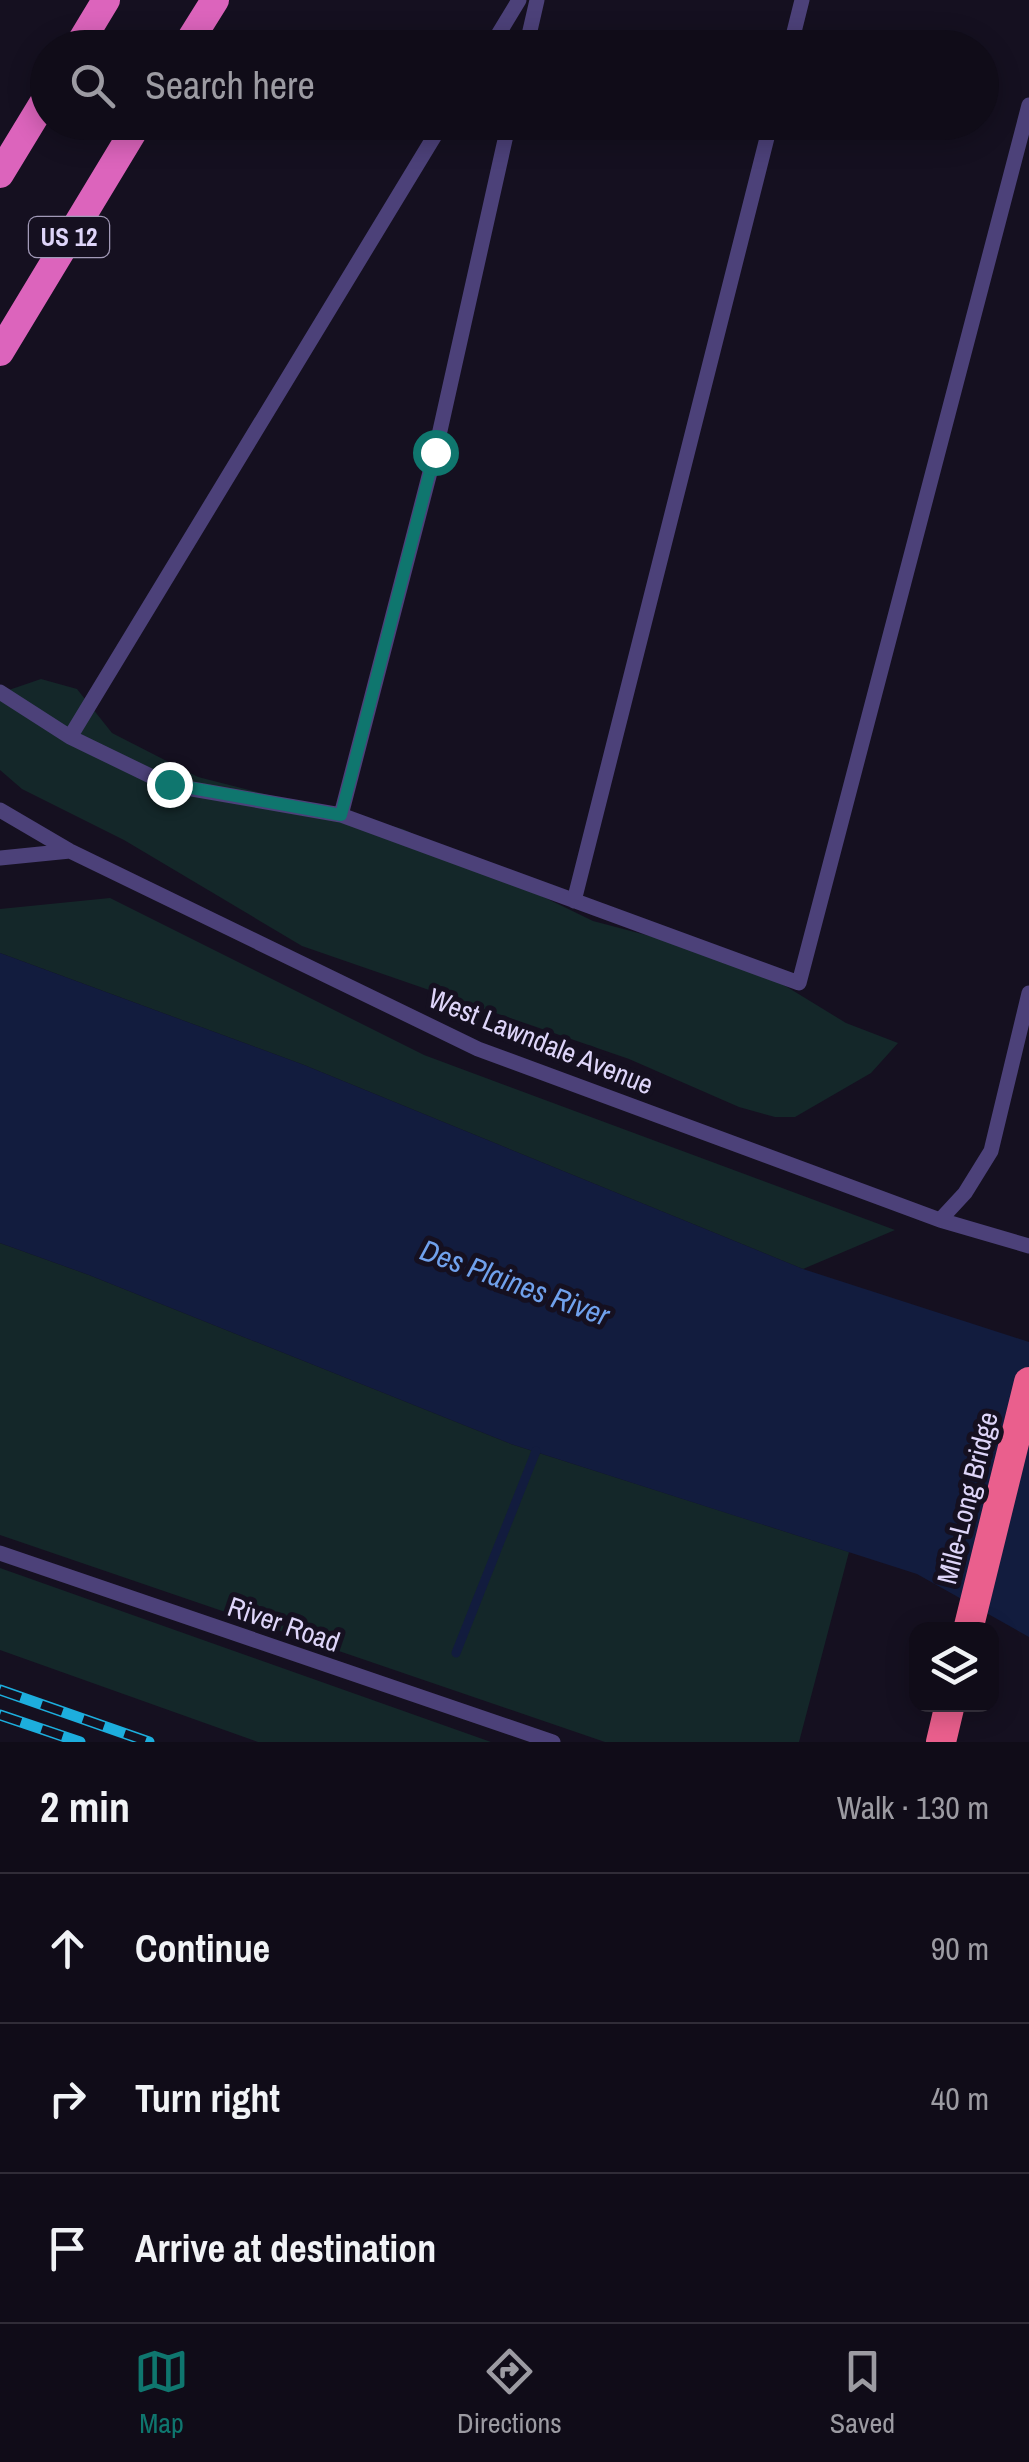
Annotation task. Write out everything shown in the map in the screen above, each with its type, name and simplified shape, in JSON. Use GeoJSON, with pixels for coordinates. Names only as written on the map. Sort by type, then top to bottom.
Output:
{"type":"FeatureCollection","features":[{"type":"Feature","properties":{"kind":"highway"},"geometry":{"type":"LineString","coordinates":[[87,30],[106,0]]}},
{"type":"Feature","properties":{"kind":"highway"},"geometry":{"type":"LineString","coordinates":[[196,30],[215,0]]}},
{"type":"Feature","properties":{"kind":"highway"},"geometry":{"type":"LineString","coordinates":[[0,174],[30,125]]}},
{"type":"Feature","properties":{"kind":"highway","name":"US 12"},"geometry":{"type":"LineString","coordinates":[[0,352],[128,140]]}},
{"type":"Feature","properties":{"kind":"highway","name":"Mile-Long Bridge"},"geometry":{"type":"LineString","coordinates":[[970,1622],[1029,1382]]}},
{"type":"Feature","properties":{"kind":"highway"},"geometry":{"type":"LineString","coordinates":[[941,1742],[948,1712]]}},
{"type":"Feature","properties":{"kind":"lane"},"geometry":{"type":"LineString","coordinates":[[501,30],[519,0]]}},
{"type":"Feature","properties":{"kind":"lane"},"geometry":{"type":"LineString","coordinates":[[530,30],[537,0]]}},
{"type":"Feature","properties":{"kind":"lane"},"geometry":{"type":"LineString","coordinates":[[794,30],[802,0]]}},
{"type":"Feature","properties":{"kind":"lane"},"geometry":{"type":"LineString","coordinates":[[0,692],[70,736],[169,784],[341,815],[799,983],[1029,105]]}},
{"type":"Feature","properties":{"kind":"lane"},"geometry":{"type":"LineString","coordinates":[[70,736],[432,140]]}},
{"type":"Feature","properties":{"kind":"lane"},"geometry":{"type":"LineString","coordinates":[[341,815],[435,452],[506,140]]}},
{"type":"Feature","properties":{"kind":"lane"},"geometry":{"type":"LineString","coordinates":[[574,900],[766,140]]}},
{"type":"Feature","properties":{"kind":"lane","name":"West Lawndale Avenue"},"geometry":{"type":"LineString","coordinates":[[0,810],[70,851],[478,1049],[940,1220],[1029,1246]]}},
{"type":"Feature","properties":{"kind":"lane"},"geometry":{"type":"LineString","coordinates":[[0,858],[70,851]]}},
{"type":"Feature","properties":{"kind":"lane"},"geometry":{"type":"LineString","coordinates":[[940,1220],[965,1194],[991,1151],[1029,993]]}},
{"type":"Feature","properties":{"kind":"lane","name":"River Road"},"geometry":{"type":"LineString","coordinates":[[0,1553],[553,1742]]}},
{"type":"Feature","properties":{"kind":"green space"},"geometry":{"type":"Polygon","coordinates":[[[41,679],[77,689],[112,733],[198,777],[403,829],[593,921],[684,945],[774,979],[846,1023],[898,1043],[871,1073],[795,1117],[775,1117],[739,1107],[629,1059],[302,946],[124,840],[22,789],[0,770],[0,693],[41,679]]]}},
{"type":"Feature","properties":{"kind":"green space"},"geometry":{"type":"Polygon","coordinates":[[[110,898],[424,1055],[895,1230],[803,1269],[304,1065],[0,953],[0,909],[110,898]]]}},
{"type":"Feature","properties":{"kind":"green space"},"geometry":{"type":"Polygon","coordinates":[[[0,1243],[511,1444],[849,1552],[799,1742],[605,1742],[0,1535],[0,1243]]]}},
{"type":"Feature","properties":{"kind":"green space"},"geometry":{"type":"Polygon","coordinates":[[[0,1568],[491,1742],[258,1742],[0,1650],[0,1568]]]}},
{"type":"Feature","properties":{"kind":"water","name":"Des Plaines River"},"geometry":{"type":"Polygon","coordinates":[[[0,953],[304,1065],[803,1269],[1029,1342],[1029,1637],[917,1574],[511,1444],[0,1243],[0,953]]]}},
{"type":"Feature","properties":{"kind":"waterway"},"geometry":{"type":"LineString","coordinates":[[456,1653],[536,1451]]}},
{"type":"Feature","properties":{"kind":"railway"},"geometry":{"type":"LineString","coordinates":[[0,1690],[149,1742]]}},
{"type":"Feature","properties":{"kind":"railway"},"geometry":{"type":"LineString","coordinates":[[0,1715],[80,1742]]}},
{"type":"Feature","properties":{"kind":"route"},"geometry":{"type":"LineString","coordinates":[[169,784],[341,815],[435,452]]}}]}
